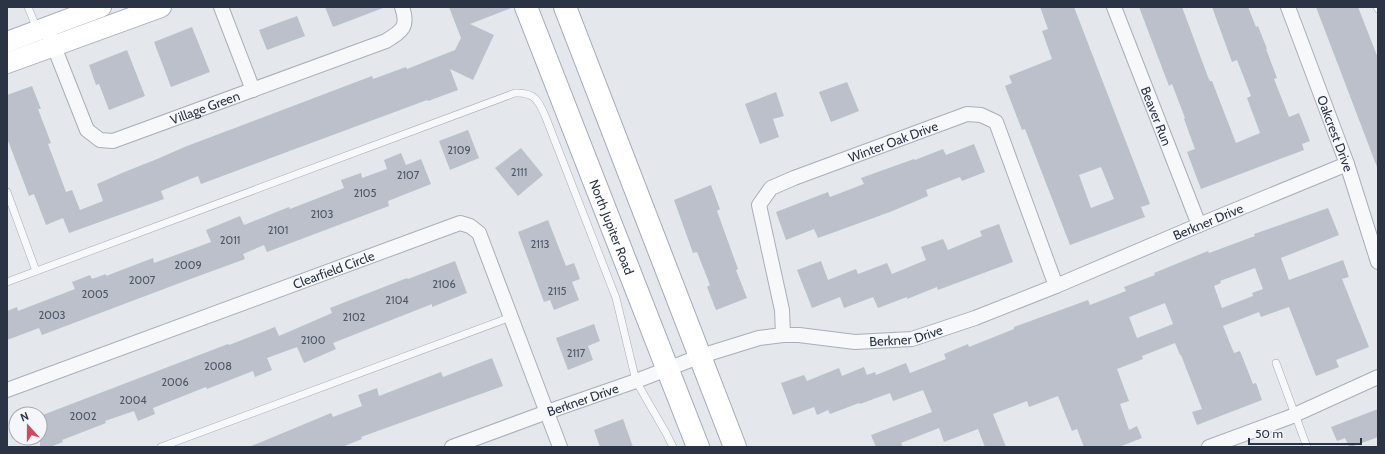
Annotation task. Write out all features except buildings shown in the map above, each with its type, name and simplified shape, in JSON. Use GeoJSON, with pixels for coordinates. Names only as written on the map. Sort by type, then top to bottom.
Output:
{"type":"FeatureCollection","features":[{"type":"Feature","properties":{"kind":"main road","name":"North Jupiter Road"},"geometry":{"type":"LineString","coordinates":[[526,7],[698,447]]}},
{"type":"Feature","properties":{"kind":"main road"},"geometry":{"type":"LineString","coordinates":[[565,7],[735,447]]}},
{"type":"Feature","properties":{"kind":"street"},"geometry":{"type":"LineString","coordinates":[[7,62],[101,7]]}},
{"type":"Feature","properties":{"kind":"street"},"geometry":{"type":"LineString","coordinates":[[7,42],[44,39],[161,7]]}},
{"type":"Feature","properties":{"kind":"street"},"geometry":{"type":"LineString","coordinates":[[220,7],[253,90]]}},
{"type":"Feature","properties":{"kind":"street","name":"Village Green"},"geometry":{"type":"LineString","coordinates":[[44,39],[87,130],[100,140],[113,141],[386,41],[399,33],[405,25],[405,16],[402,7]]}},
{"type":"Feature","properties":{"kind":"street","name":"Beaver Run"},"geometry":{"type":"LineString","coordinates":[[1114,7],[1199,225]]}},
{"type":"Feature","properties":{"kind":"street","name":"Oakcrest Drive"},"geometry":{"type":"LineString","coordinates":[[1288,7],[1347,164],[1378,262]]}},
{"type":"Feature","properties":{"kind":"street","name":"Winter Oak Drive"},"geometry":{"type":"LineString","coordinates":[[783,335],[782,310],[759,205],[771,188],[794,178],[967,114],[981,115],[996,122],[1056,286]]}},
{"type":"Feature","properties":{"kind":"street","name":"Berkner Drive"},"geometry":{"type":"LineString","coordinates":[[452,447],[636,381],[700,356],[759,338],[799,335],[855,342],[912,340],[975,318],[1056,286],[1347,164]]}},
{"type":"Feature","properties":{"kind":"street","name":"Clearfield Circle"},"geometry":{"type":"LineString","coordinates":[[7,390],[460,223],[470,226],[479,233],[560,447]]}},
{"type":"Feature","properties":{"kind":"street"},"geometry":{"type":"LineString","coordinates":[[1209,447],[1296,414],[1378,376]]}},
{"type":"Feature","properties":{"kind":"lane"},"geometry":{"type":"LineString","coordinates":[[28,7],[44,39]]}},
{"type":"Feature","properties":{"kind":"lane"},"geometry":{"type":"LineString","coordinates":[[7,282],[515,93],[528,94],[537,100],[546,118],[616,298],[636,381],[673,447]]}},
{"type":"Feature","properties":{"kind":"lane"},"geometry":{"type":"LineString","coordinates":[[7,192],[36,271]]}},
{"type":"Feature","properties":{"kind":"lane"},"geometry":{"type":"LineString","coordinates":[[161,447],[511,316]]}},
{"type":"Feature","properties":{"kind":"lane"},"geometry":{"type":"LineString","coordinates":[[1276,363],[1307,447]]}}]}
